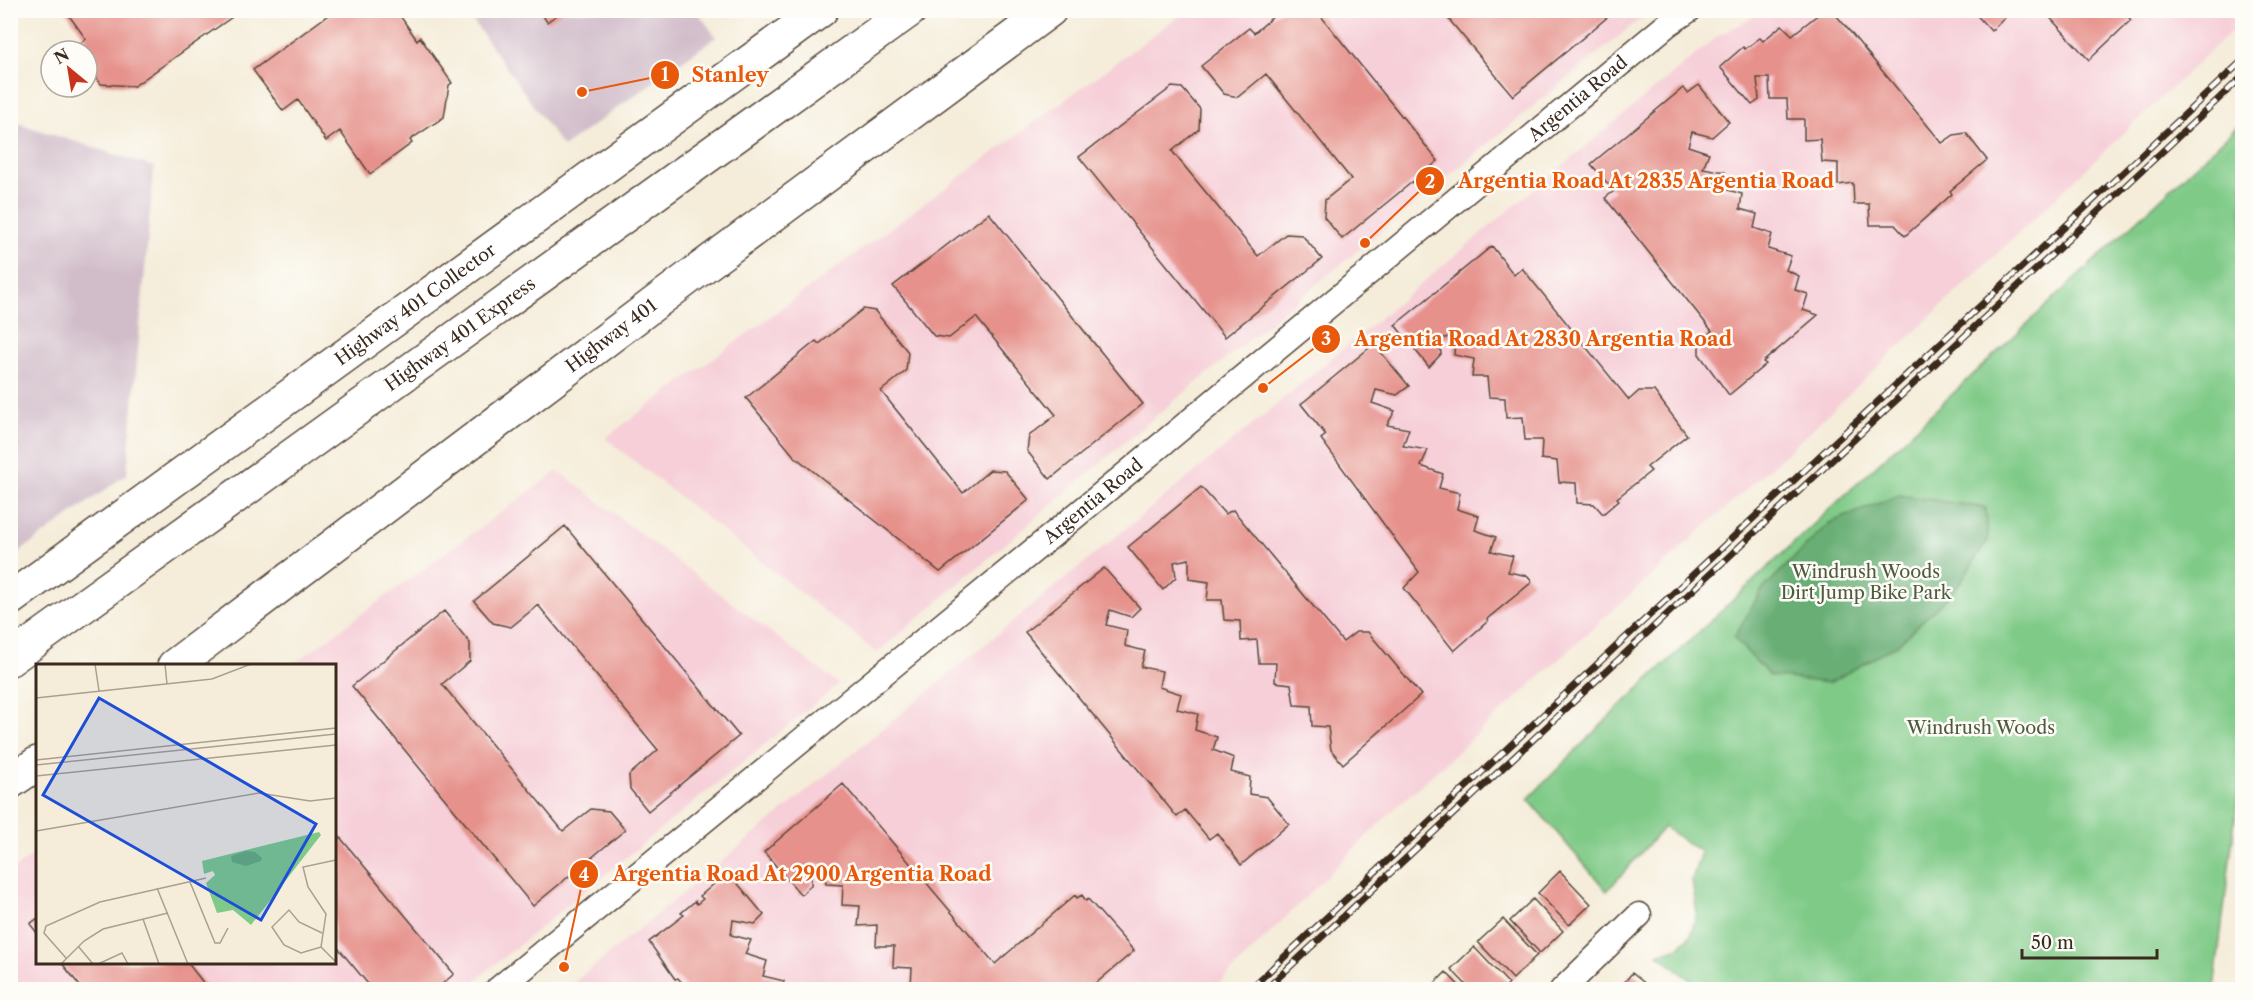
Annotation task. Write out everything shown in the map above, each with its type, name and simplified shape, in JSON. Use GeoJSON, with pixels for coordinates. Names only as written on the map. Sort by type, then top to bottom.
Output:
{"type":"FeatureCollection","features":[{"type":"Feature","properties":{"kind":"highway","name":"Highway 401 Collector"},"geometry":{"type":"LineString","coordinates":[[10,599],[821,10]]}},
{"type":"Feature","properties":{"kind":"highway","name":"Highway 401 Express"},"geometry":{"type":"LineString","coordinates":[[10,659],[910,10]]}},
{"type":"Feature","properties":{"kind":"highway","name":"Highway 401"},"geometry":{"type":"LineString","coordinates":[[177,664],[688,278],[1050,10]]}},
{"type":"Feature","properties":{"kind":"highway"},"geometry":{"type":"LineString","coordinates":[[10,782],[36,764]]}},
{"type":"Feature","properties":{"kind":"street","name":"Argentia Road"},"geometry":{"type":"LineString","coordinates":[[497,990],[1076,516],[1668,24],[1689,10]]}},
{"type":"Feature","properties":{"kind":"street"},"geometry":{"type":"LineString","coordinates":[[1562,990],[1639,915]]}},
{"type":"Feature","properties":{"kind":"shaded area"},"geometry":{"type":"Polygon","coordinates":[[[1766,10],[2242,11],[2242,21],[1806,435],[1391,812],[1214,989],[565,990],[1241,434],[1718,36],[1766,10]]]}},
{"type":"Feature","properties":{"kind":"shaded area"},"geometry":{"type":"Polygon","coordinates":[[[466,11],[697,11],[716,37],[563,147],[466,11]]]}},
{"type":"Feature","properties":{"kind":"shaded area"},"geometry":{"type":"Polygon","coordinates":[[[1186,11],[1654,11],[1635,23],[1150,421],[877,653],[605,438],[1186,11]]]}},
{"type":"Feature","properties":{"kind":"shaded area"},"geometry":{"type":"Polygon","coordinates":[[[11,121],[154,167],[127,474],[11,558],[11,121]]]}},
{"type":"Feature","properties":{"kind":"shaded area"},"geometry":{"type":"Polygon","coordinates":[[[558,471],[839,684],[465,989],[11,989],[10,872],[36,853],[36,964],[336,964],[336,664],[293,664],[558,471]]]}},
{"type":"Feature","properties":{"kind":"green space","name":"Windrush Woods"},"geometry":{"type":"Polygon","coordinates":[[[2242,122],[2242,763],[2214,989],[1701,989],[1658,954],[1679,947],[1691,935],[1697,913],[1692,880],[1701,852],[1664,827],[1607,891],[1528,799],[1616,710],[2242,122]]]}},
{"type":"Feature","properties":{"kind":"green space","name":"Windrush Woods Dirt Jump Bike Park"},"geometry":{"type":"Polygon","coordinates":[[[1900,495],[1986,508],[1988,540],[1955,590],[1897,645],[1829,683],[1770,676],[1734,638],[1761,591],[1829,523],[1900,495]]]}},
{"type":"Feature","properties":{"kind":"building"},"geometry":{"type":"Polygon","coordinates":[[[65,10],[242,10],[134,86],[101,84],[99,81],[99,39],[86,39],[65,10]]]}},
{"type":"Feature","properties":{"kind":"building"},"geometry":{"type":"Polygon","coordinates":[[[335,10],[396,10],[417,40],[420,37],[452,83],[449,85],[444,117],[410,140],[412,143],[370,174],[340,131],[326,141],[298,100],[283,111],[253,70],[335,10]]]}},
{"type":"Feature","properties":{"kind":"building"},"geometry":{"type":"Polygon","coordinates":[[[539,10],[564,10],[547,22],[539,10]]]}},
{"type":"Feature","properties":{"kind":"building"},"geometry":{"type":"Polygon","coordinates":[[[1281,10],[1316,10],[1438,161],[1342,239],[1324,217],[1325,200],[1351,179],[1266,74],[1238,97],[1224,94],[1201,66],[1249,28],[1254,33],[1281,10]]]}},
{"type":"Feature","properties":{"kind":"building"},"geometry":{"type":"Polygon","coordinates":[[[1441,10],[1616,10],[1513,96],[1441,10]]]}},
{"type":"Feature","properties":{"kind":"building"},"geometry":{"type":"Polygon","coordinates":[[[1824,10],[1832,10],[1942,143],[1954,135],[1966,133],[1987,160],[1950,191],[1952,194],[1905,236],[1895,225],[1870,225],[1869,204],[1854,204],[1853,183],[1838,185],[1838,163],[1822,162],[1820,139],[1804,140],[1804,119],[1788,119],[1787,99],[1770,99],[1769,78],[1757,78],[1759,100],[1752,105],[1720,67],[1743,47],[1745,49],[1760,38],[1763,41],[1782,25],[1792,35],[1824,10]]]}},
{"type":"Feature","properties":{"kind":"building"},"geometry":{"type":"Polygon","coordinates":[[[1972,10],[2013,10],[1991,31],[1972,10]]]}},
{"type":"Feature","properties":{"kind":"building"},"geometry":{"type":"Polygon","coordinates":[[[2043,10],[2122,10],[2131,20],[2089,60],[2043,10]]]}},
{"type":"Feature","properties":{"kind":"building"},"geometry":{"type":"Polygon","coordinates":[[[1699,85],[1729,122],[1712,137],[1692,132],[1688,146],[1709,153],[1703,168],[1725,172],[1721,188],[1742,194],[1740,209],[1757,214],[1754,228],[1772,234],[1768,249],[1791,256],[1786,270],[1799,276],[1795,290],[1808,294],[1803,310],[1818,315],[1763,362],[1766,364],[1729,395],[1699,354],[1699,343],[1712,331],[1605,198],[1614,191],[1591,164],[1683,88],[1688,93],[1699,85]]]}},
{"type":"Feature","properties":{"kind":"building"},"geometry":{"type":"Polygon","coordinates":[[[1172,87],[1182,88],[1200,109],[1199,129],[1172,151],[1258,256],[1286,234],[1302,235],[1322,259],[1225,337],[1079,157],[1172,87]]]}},
{"type":"Feature","properties":{"kind":"building"},"geometry":{"type":"Polygon","coordinates":[[[989,213],[1143,404],[1050,479],[1027,451],[1029,436],[1056,415],[976,317],[949,338],[934,336],[893,286],[989,213]]]}},
{"type":"Feature","properties":{"kind":"building"},"geometry":{"type":"Polygon","coordinates":[[[1492,246],[1514,275],[1522,268],[1629,400],[1639,391],[1654,391],[1687,435],[1647,467],[1651,471],[1617,498],[1619,500],[1603,514],[1594,504],[1577,503],[1576,483],[1559,482],[1557,461],[1541,459],[1542,440],[1525,440],[1523,417],[1506,418],[1505,398],[1489,397],[1487,377],[1472,377],[1474,359],[1454,355],[1455,336],[1439,339],[1441,354],[1429,367],[1395,325],[1492,246]]]}},
{"type":"Feature","properties":{"kind":"building"},"geometry":{"type":"Polygon","coordinates":[[[863,309],[875,311],[908,352],[906,371],[881,391],[963,493],[990,470],[1005,471],[1029,500],[940,572],[794,456],[746,398],[816,341],[819,344],[863,309]]]}},
{"type":"Feature","properties":{"kind":"building"},"geometry":{"type":"Polygon","coordinates":[[[1374,344],[1409,386],[1397,395],[1376,390],[1372,403],[1395,411],[1387,425],[1409,429],[1403,446],[1428,450],[1421,466],[1443,474],[1439,488],[1460,493],[1457,509],[1479,516],[1475,530],[1496,537],[1491,551],[1513,556],[1508,572],[1528,576],[1532,582],[1487,619],[1488,621],[1454,651],[1404,588],[1419,572],[1321,439],[1326,435],[1301,404],[1374,344]]]}},
{"type":"Feature","properties":{"kind":"building"},"geometry":{"type":"Polygon","coordinates":[[[10,435],[17,444],[10,449],[10,435]]]}},
{"type":"Feature","properties":{"kind":"building"},"geometry":{"type":"Polygon","coordinates":[[[1201,487],[1225,514],[1233,510],[1343,642],[1356,632],[1368,632],[1421,695],[1343,764],[1331,750],[1328,727],[1312,726],[1311,706],[1294,705],[1291,684],[1275,682],[1276,663],[1259,663],[1257,640],[1241,641],[1240,621],[1224,620],[1222,600],[1207,600],[1209,582],[1189,579],[1189,559],[1174,562],[1176,577],[1163,590],[1128,547],[1201,487]]]}},
{"type":"Feature","properties":{"kind":"building"},"geometry":{"type":"Polygon","coordinates":[[[565,526],[739,736],[648,811],[630,789],[629,775],[658,750],[538,605],[511,627],[493,623],[474,601],[565,526]]]}},
{"type":"Feature","properties":{"kind":"building"},"geometry":{"type":"Polygon","coordinates":[[[1104,568],[1140,608],[1131,617],[1110,610],[1106,625],[1127,630],[1125,646],[1145,651],[1141,667],[1162,671],[1159,687],[1181,694],[1177,709],[1198,714],[1195,730],[1217,737],[1213,750],[1234,758],[1231,772],[1250,777],[1249,794],[1267,797],[1289,824],[1241,865],[1217,833],[1209,839],[1185,810],[1177,817],[1025,632],[1104,568]]]}},
{"type":"Feature","properties":{"kind":"building"},"geometry":{"type":"Polygon","coordinates":[[[444,611],[470,643],[470,661],[442,684],[563,831],[591,809],[609,811],[625,830],[533,906],[352,686],[444,611]]]}},
{"type":"Feature","properties":{"kind":"building"},"geometry":{"type":"Polygon","coordinates":[[[843,784],[995,964],[1075,895],[1077,898],[1082,895],[1086,901],[1088,899],[1134,951],[1088,990],[928,990],[928,987],[911,986],[912,968],[893,967],[894,946],[876,946],[877,925],[858,926],[860,906],[842,905],[843,885],[826,884],[823,864],[811,864],[811,885],[801,895],[764,852],[843,784]]]}},
{"type":"Feature","properties":{"kind":"building"},"geometry":{"type":"Polygon","coordinates":[[[336,832],[454,974],[435,990],[373,990],[336,945],[336,832]]]}},
{"type":"Feature","properties":{"kind":"building"},"geometry":{"type":"Polygon","coordinates":[[[1560,871],[1591,904],[1569,925],[1538,893],[1560,871]]]}},
{"type":"Feature","properties":{"kind":"building"},"geometry":{"type":"Polygon","coordinates":[[[728,872],[764,915],[755,924],[733,920],[731,935],[751,940],[745,954],[767,961],[763,976],[784,981],[782,990],[688,990],[678,978],[675,979],[649,942],[684,915],[681,913],[695,901],[697,904],[703,899],[700,896],[728,872]]]}},
{"type":"Feature","properties":{"kind":"building"},"geometry":{"type":"Polygon","coordinates":[[[1533,899],[1563,931],[1540,953],[1510,921],[1533,899]]]}},
{"type":"Feature","properties":{"kind":"building"},"geometry":{"type":"Polygon","coordinates":[[[1503,919],[1537,955],[1513,979],[1478,942],[1503,919]]]}},
{"type":"Feature","properties":{"kind":"building"},"geometry":{"type":"Polygon","coordinates":[[[36,920],[36,932],[30,924],[36,920]]]}},
{"type":"Feature","properties":{"kind":"building"},"geometry":{"type":"Polygon","coordinates":[[[1474,947],[1509,984],[1504,990],[1471,990],[1451,969],[1474,947]]]}},
{"type":"Feature","properties":{"kind":"building"},"geometry":{"type":"Polygon","coordinates":[[[63,964],[189,964],[209,990],[83,990],[63,964]]]}},
{"type":"Feature","properties":{"kind":"building"},"geometry":{"type":"Polygon","coordinates":[[[1446,972],[1463,990],[1428,990],[1446,972]]]}},
{"type":"Feature","properties":{"kind":"building"},"geometry":{"type":"Polygon","coordinates":[[[1632,973],[1653,990],[1618,990],[1632,973]]]}},
{"type":"Feature","properties":{"kind":"railway"},"geometry":{"type":"LineString","coordinates":[[1249,990],[2242,61]]}},
{"type":"Feature","properties":{"kind":"railway"},"geometry":{"type":"LineString","coordinates":[[1265,990],[2242,77]]}},
{"type":"Feature","properties":{"kind":"place","name":"Stanley"},"geometry":{"type":"Point","coordinates":[582,92]}},
{"type":"Feature","properties":{"kind":"place","name":"Argentia Road At 2835 Argentia Road"},"geometry":{"type":"Point","coordinates":[1365,243]}},
{"type":"Feature","properties":{"kind":"place","name":"Argentia Road At 2830 Argentia Road"},"geometry":{"type":"Point","coordinates":[1263,388]}},
{"type":"Feature","properties":{"kind":"place","name":"Argentia Road At 2900 Argentia Road"},"geometry":{"type":"Point","coordinates":[564,967]}}]}
